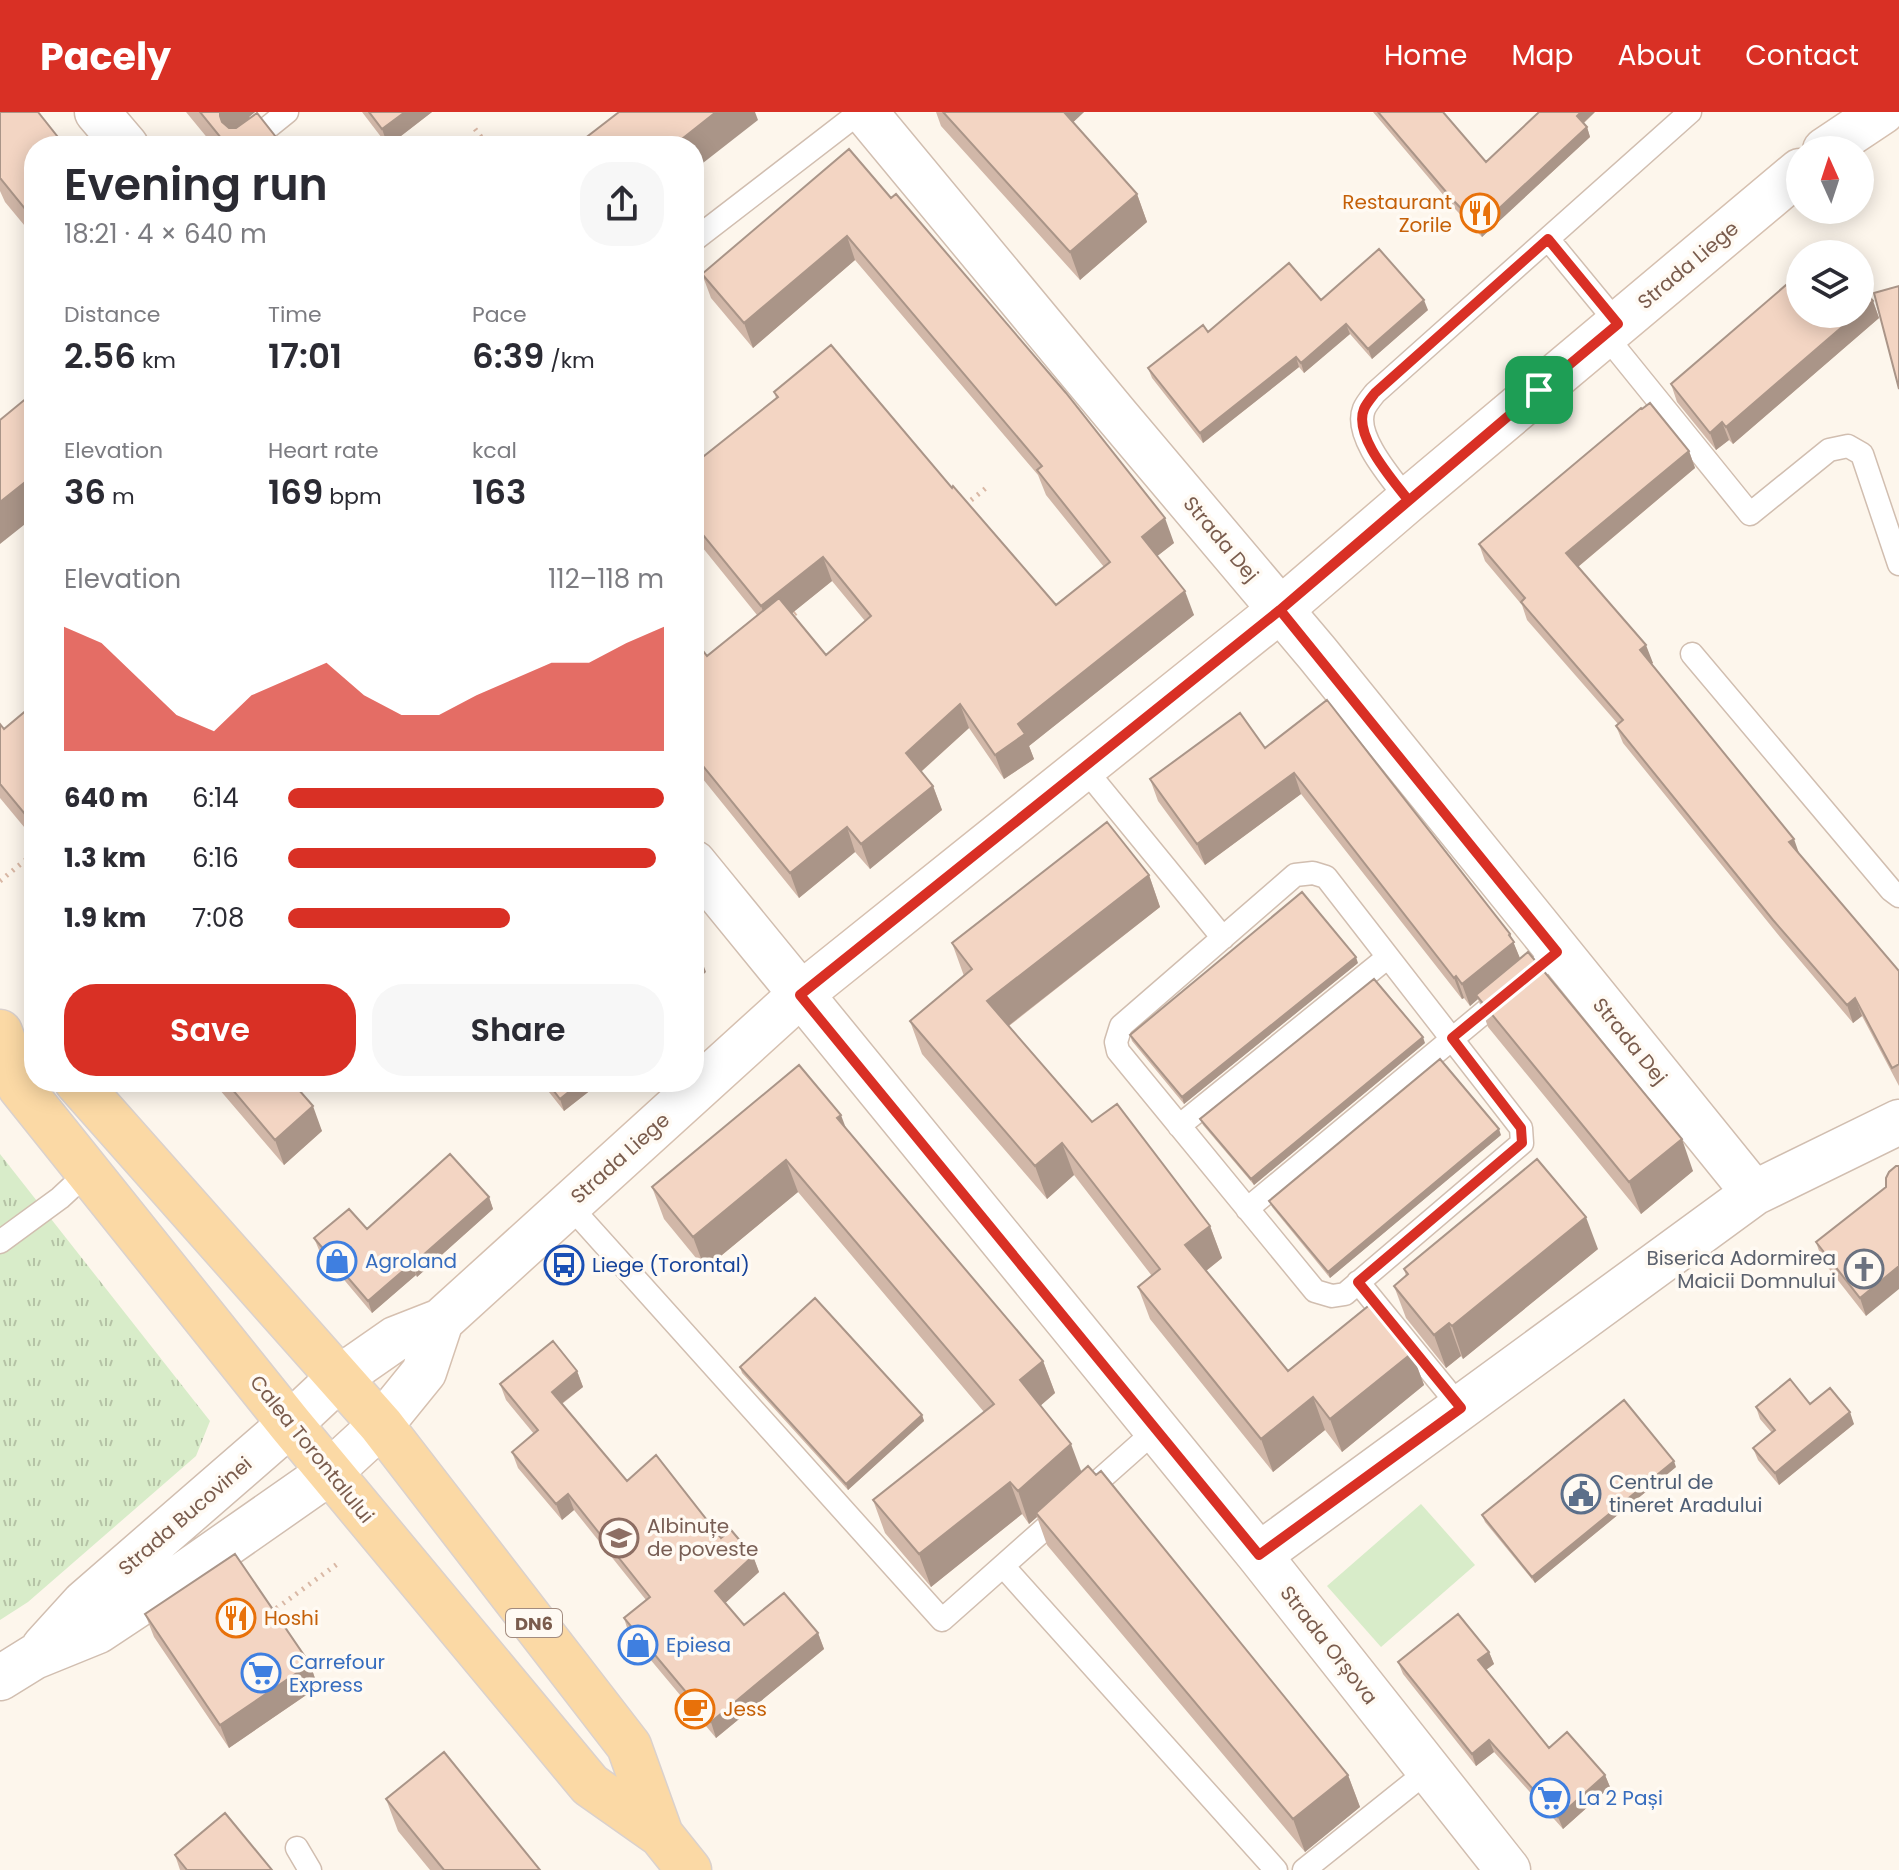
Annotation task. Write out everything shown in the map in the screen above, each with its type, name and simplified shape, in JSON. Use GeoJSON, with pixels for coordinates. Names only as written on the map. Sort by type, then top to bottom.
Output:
{"type":"FeatureCollection","features":[{"type":"Feature","properties":{"kind":"main road","name":"Calea Torontalului"},"geometry":{"type":"LineString","coordinates":[[0,1030],[24,1041]]}},
{"type":"Feature","properties":{"kind":"main road","name":"Calea Torontalului"},"geometry":{"type":"LineString","coordinates":[[0,1030],[20,1087],[290,1424],[590,1785],[661,1835],[689,1870]]}},
{"type":"Feature","properties":{"kind":"main road","name":"Calea Torontalului"},"geometry":{"type":"LineString","coordinates":[[86,1092],[381,1425],[629,1746],[661,1835]]}},
{"type":"Feature","properties":{"kind":"street"},"geometry":{"type":"LineString","coordinates":[[97,112],[117,136]]}},
{"type":"Feature","properties":{"kind":"street","name":"Strada Dej"},"geometry":{"type":"LineString","coordinates":[[862,112],[1280,610],[1754,1193]]}},
{"type":"Feature","properties":{"kind":"street"},"geometry":{"type":"LineString","coordinates":[[1846,136],[1882,112]]}},
{"type":"Feature","properties":{"kind":"street","name":"Strada Liege"},"geometry":{"type":"LineString","coordinates":[[704,1082],[800,995],[1280,610],[1786,183]]}},
{"type":"Feature","properties":{"kind":"street","name":"Strada Orșova"},"geometry":{"type":"LineString","coordinates":[[704,875],[1259,1555],[1508,1870]]}},
{"type":"Feature","properties":{"kind":"street","name":"Strada Liege"},"geometry":{"type":"LineString","coordinates":[[339,1378],[395,1339],[441,1321],[693,1092]]}},
{"type":"Feature","properties":{"kind":"street"},"geometry":{"type":"LineString","coordinates":[[1259,1555],[1754,1193],[1899,1122]]}},
{"type":"Feature","properties":{"kind":"street","name":"Strada Liege"},"geometry":{"type":"LineString","coordinates":[[330,1472],[381,1425],[424,1372],[441,1321]]}},
{"type":"Feature","properties":{"kind":"street","name":"Strada Bucovinei"},"geometry":{"type":"LineString","coordinates":[[17,1668],[84,1603],[339,1378]]}},
{"type":"Feature","properties":{"kind":"street","name":"Strada Bucovinei"},"geometry":{"type":"LineString","coordinates":[[17,1668],[98,1631],[330,1472]]}},
{"type":"Feature","properties":{"kind":"lane"},"geometry":{"type":"LineString","coordinates":[[257,136],[287,112]]}},
{"type":"Feature","properties":{"kind":"lane"},"geometry":{"type":"LineString","coordinates":[[704,232],[862,112]]}},
{"type":"Feature","properties":{"kind":"lane"},"geometry":{"type":"LineString","coordinates":[[1408,500],[1373,452],[1363,427],[1362,411],[1375,393],[1690,112]]}},
{"type":"Feature","properties":{"kind":"lane"},"geometry":{"type":"LineString","coordinates":[[1548,239],[1611,329],[1750,514],[1829,450],[1848,446],[1862,454],[1898,554]]}},
{"type":"Feature","properties":{"kind":"lane"},"geometry":{"type":"LineString","coordinates":[[1692,654],[1899,896]]}},
{"type":"Feature","properties":{"kind":"lane"},"geometry":{"type":"LineString","coordinates":[[1084,768],[1223,938]]}},
{"type":"Feature","properties":{"kind":"lane"},"geometry":{"type":"LineString","coordinates":[[1313,873],[1326,877],[1521,1128],[1522,1143],[1345,1294],[1332,1296],[1315,1291],[1118,1051],[1116,1042],[1121,1026],[1223,938],[1295,875],[1313,873]]}},
{"type":"Feature","properties":{"kind":"lane"},"geometry":{"type":"LineString","coordinates":[[1247,1209],[1557,952]]}},
{"type":"Feature","properties":{"kind":"lane"},"geometry":{"type":"LineString","coordinates":[[1179,1126],[1388,957]]}},
{"type":"Feature","properties":{"kind":"lane"},"geometry":{"type":"LineString","coordinates":[[0,1242],[60,1198],[88,1172]]}},
{"type":"Feature","properties":{"kind":"lane"},"geometry":{"type":"LineString","coordinates":[[569,1205],[942,1620],[1156,1430]]}},
{"type":"Feature","properties":{"kind":"lane"},"geometry":{"type":"LineString","coordinates":[[1358,1282],[1461,1408]]}},
{"type":"Feature","properties":{"kind":"lane"},"geometry":{"type":"LineString","coordinates":[[1003,1566],[1276,1870]]}},
{"type":"Feature","properties":{"kind":"lane"},"geometry":{"type":"LineString","coordinates":[[1304,1870],[1429,1770]]}},
{"type":"Feature","properties":{"kind":"lane"},"geometry":{"type":"LineString","coordinates":[[297,1848],[310,1870]]}},
{"type":"Feature","properties":{"kind":"path"},"geometry":{"type":"LineString","coordinates":[[475,129],[480,136]]}},
{"type":"Feature","properties":{"kind":"path"},"geometry":{"type":"LineString","coordinates":[[963,507],[986,488]]}},
{"type":"Feature","properties":{"kind":"path"},"geometry":{"type":"LineString","coordinates":[[777,628],[798,611]]}},
{"type":"Feature","properties":{"kind":"path"},"geometry":{"type":"LineString","coordinates":[[0,881],[24,861]]}},
{"type":"Feature","properties":{"kind":"path"},"geometry":{"type":"LineString","coordinates":[[269,1614],[340,1562]]}},
{"type":"Feature","properties":{"kind":"green space"},"geometry":{"type":"Polygon","coordinates":[[[0,1154],[210,1421],[196,1456],[28,1602],[0,1620],[0,1154]]]}},
{"type":"Feature","properties":{"kind":"green space"},"geometry":{"type":"Polygon","coordinates":[[[1421,1504],[1475,1565],[1381,1647],[1327,1586],[1421,1504]]]}},
{"type":"Feature","properties":{"kind":"building"},"geometry":{"type":"Polygon","coordinates":[[[0,112],[38,112],[57,136],[24,136],[24,208],[0,178],[0,112]]]}},
{"type":"Feature","properties":{"kind":"building"},"geometry":{"type":"Polygon","coordinates":[[[200,112],[220,112],[222,122],[229,128],[236,128],[257,113],[275,136],[220,136],[200,112]]]}},
{"type":"Feature","properties":{"kind":"building"},"geometry":{"type":"Polygon","coordinates":[[[369,112],[405,112],[382,129],[369,112]]]}},
{"type":"Feature","properties":{"kind":"building"},"geometry":{"type":"Polygon","coordinates":[[[619,112],[716,112],[686,136],[588,136],[619,112]]]}},
{"type":"Feature","properties":{"kind":"building"},"geometry":{"type":"Polygon","coordinates":[[[943,112],[1064,112],[1137,194],[1070,252],[943,112]]]}},
{"type":"Feature","properties":{"kind":"building"},"geometry":{"type":"Polygon","coordinates":[[[1378,112],[1443,112],[1486,162],[1539,112],[1581,112],[1577,116],[1587,127],[1479,227],[1378,112]]]}},
{"type":"Feature","properties":{"kind":"building"},"geometry":{"type":"Polygon","coordinates":[[[849,149],[891,198],[896,194],[1066,393],[1165,518],[1142,537],[1185,591],[1018,724],[1025,734],[995,755],[960,704],[906,753],[933,786],[861,844],[847,827],[790,873],[704,767],[704,652],[707,656],[779,598],[826,655],[871,616],[823,557],[761,606],[704,536],[704,456],[778,397],[774,392],[831,345],[1056,605],[1110,562],[1037,470],[1042,466],[847,236],[744,323],[704,276],[704,272],[849,149]]]}},
{"type":"Feature","properties":{"kind":"building"},"geometry":{"type":"Polygon","coordinates":[[[1379,249],[1424,300],[1368,349],[1346,324],[1301,363],[1296,357],[1200,433],[1148,368],[1203,325],[1208,332],[1289,263],[1321,300],[1379,249]]]}},
{"type":"Feature","properties":{"kind":"building"},"geometry":{"type":"Polygon","coordinates":[[[1786,285],[1786,328],[1841,328],[1726,427],[1722,422],[1710,433],[1671,384],[1786,285]]]}},
{"type":"Feature","properties":{"kind":"building"},"geometry":{"type":"Polygon","coordinates":[[[1899,286],[1899,389],[1874,293],[1899,286]]]}},
{"type":"Feature","properties":{"kind":"building"},"geometry":{"type":"Polygon","coordinates":[[[24,400],[24,483],[0,502],[0,420],[24,400]]]}},
{"type":"Feature","properties":{"kind":"building"},"geometry":{"type":"Polygon","coordinates":[[[1650,403],[1689,451],[1566,553],[1646,645],[1640,650],[1794,839],[1789,842],[1899,971],[1899,1064],[1892,1068],[1855,998],[1847,1005],[1773,920],[1616,726],[1623,720],[1521,602],[1525,598],[1479,544],[1650,403]]]}},
{"type":"Feature","properties":{"kind":"building"},"geometry":{"type":"Polygon","coordinates":[[[1327,700],[1514,942],[1462,984],[1456,976],[1454,978],[1294,773],[1197,844],[1150,779],[1240,713],[1265,748],[1327,700]]]}},
{"type":"Feature","properties":{"kind":"building"},"geometry":{"type":"Polygon","coordinates":[[[24,712],[24,813],[0,784],[0,724],[4,729],[24,712]]]}},
{"type":"Feature","properties":{"kind":"building"},"geometry":{"type":"Polygon","coordinates":[[[1107,822],[1149,875],[987,1001],[1092,1122],[1117,1104],[1210,1226],[1185,1245],[1288,1371],[1372,1303],[1412,1353],[1330,1419],[1313,1397],[1261,1439],[1138,1287],[1160,1269],[1062,1143],[1035,1166],[910,1021],[972,969],[952,943],[1107,822]]]}},
{"type":"Feature","properties":{"kind":"building"},"geometry":{"type":"Polygon","coordinates":[[[1302,892],[1356,957],[1182,1097],[1130,1035],[1302,892]]]}},
{"type":"Feature","properties":{"kind":"building"},"geometry":{"type":"Polygon","coordinates":[[[1528,952],[1682,1139],[1629,1182],[1476,995],[1528,952]]]}},
{"type":"Feature","properties":{"kind":"building"},"geometry":{"type":"Polygon","coordinates":[[[1374,979],[1423,1037],[1251,1179],[1200,1119],[1374,979]]]}},
{"type":"Feature","properties":{"kind":"building"},"geometry":{"type":"Polygon","coordinates":[[[1440,1059],[1499,1129],[1328,1272],[1269,1201],[1440,1059]]]}},
{"type":"Feature","properties":{"kind":"building"},"geometry":{"type":"Polygon","coordinates":[[[799,1065],[841,1115],[837,1118],[1043,1361],[1020,1380],[1071,1444],[1018,1491],[1010,1482],[919,1554],[873,1500],[994,1404],[786,1160],[693,1237],[652,1187],[799,1065]]]}},
{"type":"Feature","properties":{"kind":"building"},"geometry":{"type":"Polygon","coordinates":[[[234,1092],[301,1092],[313,1106],[275,1140],[234,1092]]]}},
{"type":"Feature","properties":{"kind":"building"},"geometry":{"type":"Polygon","coordinates":[[[555,1092],[569,1092],[560,1099],[555,1092]]]}},
{"type":"Feature","properties":{"kind":"building"},"geometry":{"type":"Polygon","coordinates":[[[450,1154],[489,1197],[368,1301],[314,1238],[349,1209],[367,1229],[450,1154]]]}},
{"type":"Feature","properties":{"kind":"building"},"geometry":{"type":"Polygon","coordinates":[[[1537,1159],[1586,1217],[1452,1326],[1449,1323],[1434,1335],[1394,1286],[1408,1274],[1404,1269],[1537,1159]]]}},
{"type":"Feature","properties":{"kind":"building","name":"Biserica Adormirea Maicii Domnului"},"geometry":{"type":"Polygon","coordinates":[[[1899,1166],[1899,1266],[1860,1298],[1816,1242],[1886,1187],[1886,1178],[1899,1166]]]}},
{"type":"Feature","properties":{"kind":"building"},"geometry":{"type":"Polygon","coordinates":[[[815,1298],[922,1415],[846,1484],[740,1367],[815,1298]]]}},
{"type":"Feature","properties":{"kind":"building"},"geometry":{"type":"Polygon","coordinates":[[[553,1341],[577,1371],[552,1392],[627,1481],[656,1455],[721,1538],[731,1530],[753,1556],[715,1591],[744,1625],[784,1593],[818,1633],[711,1722],[624,1618],[650,1597],[568,1494],[556,1504],[512,1452],[538,1430],[500,1384],[553,1341]]]}},
{"type":"Feature","properties":{"kind":"building"},"geometry":{"type":"Polygon","coordinates":[[[1790,1379],[1810,1404],[1830,1388],[1850,1412],[1775,1473],[1753,1448],[1775,1430],[1756,1407],[1790,1379]]]}},
{"type":"Feature","properties":{"kind":"building","name":"Centrul de tineret Aradului"},"geometry":{"type":"Polygon","coordinates":[[[1624,1400],[1674,1461],[1532,1577],[1482,1515],[1624,1400]]]}},
{"type":"Feature","properties":{"kind":"building"},"geometry":{"type":"Polygon","coordinates":[[[1088,1466],[1096,1475],[1101,1471],[1348,1775],[1293,1819],[1036,1513],[1088,1466]]]}},
{"type":"Feature","properties":{"kind":"building"},"geometry":{"type":"Polygon","coordinates":[[[235,1554],[310,1664],[220,1725],[145,1614],[235,1554]]]}},
{"type":"Feature","properties":{"kind":"building"},"geometry":{"type":"Polygon","coordinates":[[[1458,1614],[1489,1652],[1478,1660],[1549,1748],[1567,1732],[1605,1775],[1558,1817],[1489,1740],[1472,1754],[1398,1662],[1458,1614]]]}},
{"type":"Feature","properties":{"kind":"building"},"geometry":{"type":"Polygon","coordinates":[[[444,1752],[540,1870],[444,1870],[386,1799],[444,1752]]]}},
{"type":"Feature","properties":{"kind":"building"},"geometry":{"type":"Polygon","coordinates":[[[225,1813],[272,1870],[187,1870],[175,1855],[225,1813]]]}},
{"type":"Feature","properties":{"kind":"place","name":"Restaurant Zorile"},"geometry":{"type":"Point","coordinates":[1480,213]}},
{"type":"Feature","properties":{"kind":"place","name":"Agroland"},"geometry":{"type":"Point","coordinates":[337,1261]}},
{"type":"Feature","properties":{"kind":"place","name":"Liege (Torontal)"},"geometry":{"type":"Point","coordinates":[564,1265]}},
{"type":"Feature","properties":{"kind":"place","name":"Biserica Adormirea Maicii Domnului"},"geometry":{"type":"Point","coordinates":[1864,1269]}},
{"type":"Feature","properties":{"kind":"place","name":"Centrul de tineret Aradului"},"geometry":{"type":"Point","coordinates":[1581,1494]}},
{"type":"Feature","properties":{"kind":"place","name":"Albinuțe de poveste"},"geometry":{"type":"Point","coordinates":[619,1538]}},
{"type":"Feature","properties":{"kind":"place","name":"Hoshi"},"geometry":{"type":"Point","coordinates":[236,1618]}},
{"type":"Feature","properties":{"kind":"place","name":"Epiesa"},"geometry":{"type":"Point","coordinates":[638,1645]}},
{"type":"Feature","properties":{"kind":"place","name":"Carrefour Express"},"geometry":{"type":"Point","coordinates":[261,1673]}},
{"type":"Feature","properties":{"kind":"place","name":"Jess"},"geometry":{"type":"Point","coordinates":[695,1709]}},
{"type":"Feature","properties":{"kind":"place","name":"La 2 Pași"},"geometry":{"type":"Point","coordinates":[1550,1798]}},
{"type":"Feature","properties":{"kind":"route"},"geometry":{"type":"LineString","coordinates":[[1539,390],[1280,610],[800,995],[1259,1555],[1461,1408],[1358,1282],[1522,1143],[1521,1128],[1452,1038],[1557,952],[1280,610],[1408,500],[1373,452],[1363,427],[1362,411],[1375,393],[1548,239],[1618,324],[1539,390]]}}]}
